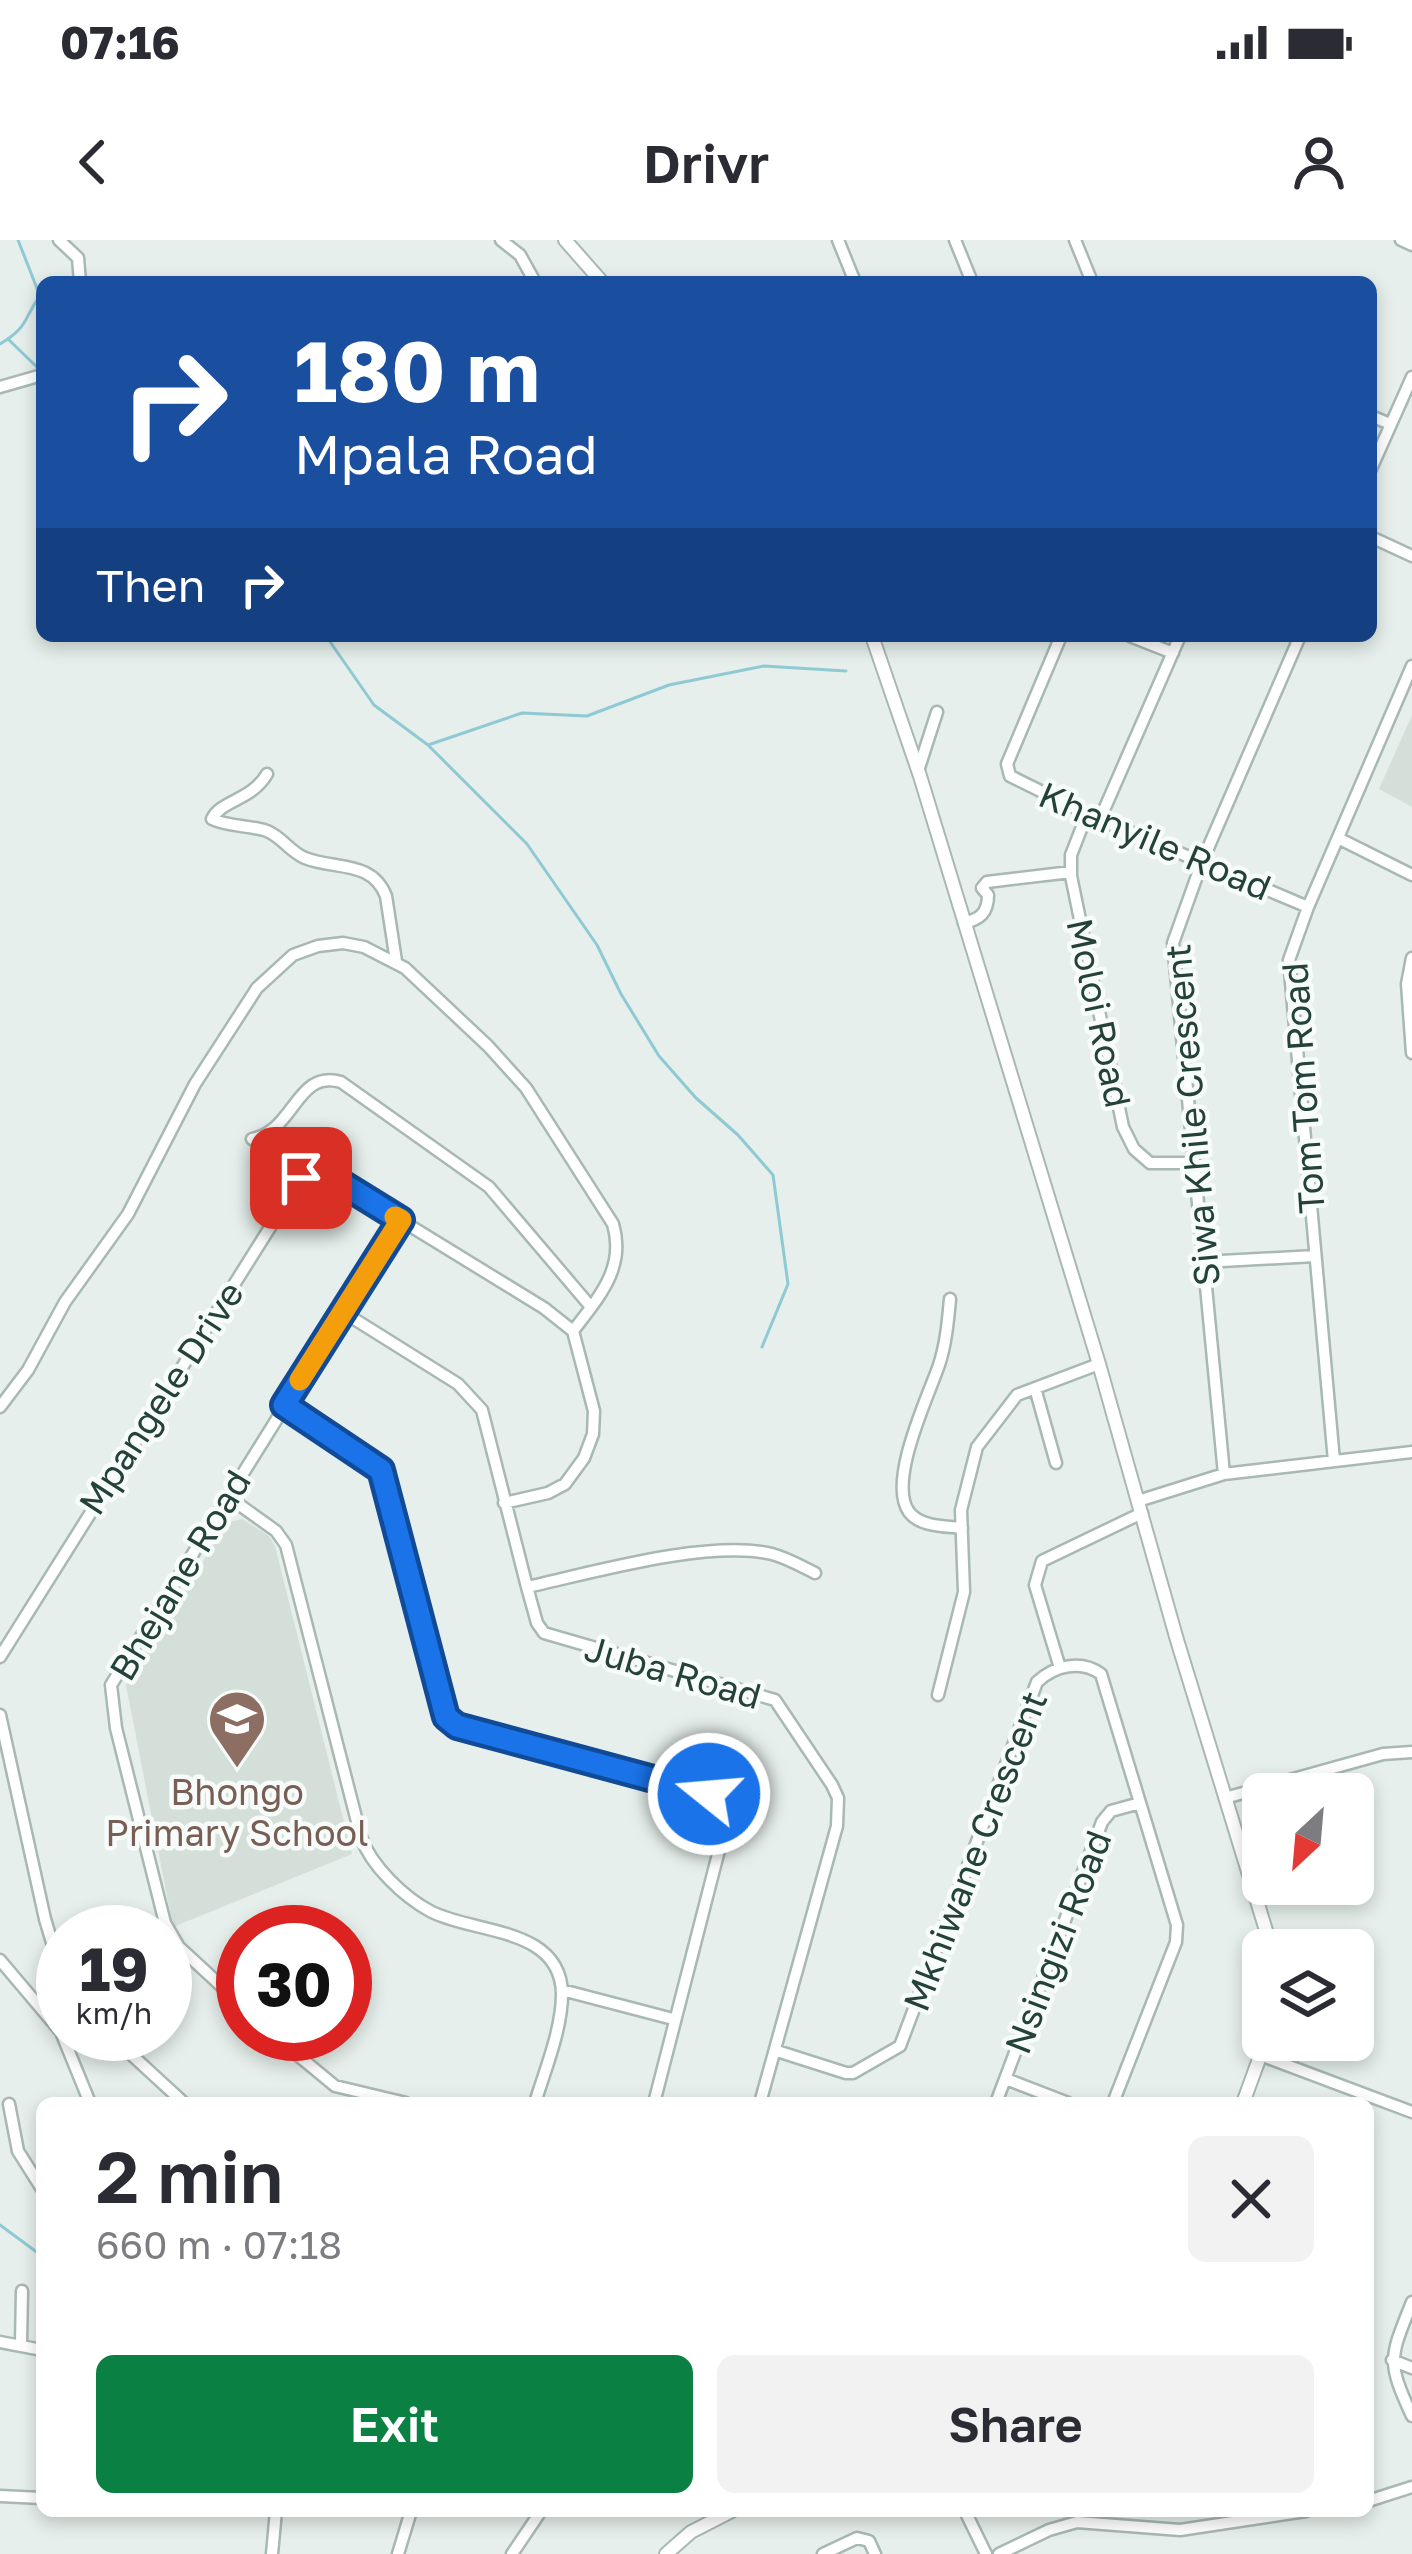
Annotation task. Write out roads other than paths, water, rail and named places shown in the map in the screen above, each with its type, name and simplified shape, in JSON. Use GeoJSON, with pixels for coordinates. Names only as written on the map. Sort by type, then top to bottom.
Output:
{"type":"FeatureCollection","features":[{"type":"Feature","properties":{"kind":"street"},"geometry":{"type":"LineString","coordinates":[[59,240],[78,258],[80,276]]}},
{"type":"Feature","properties":{"kind":"street"},"geometry":{"type":"LineString","coordinates":[[501,240],[520,255],[532,276]]}},
{"type":"Feature","properties":{"kind":"street"},"geometry":{"type":"LineString","coordinates":[[565,240],[597,276]]}},
{"type":"Feature","properties":{"kind":"street"},"geometry":{"type":"LineString","coordinates":[[838,240],[853,276]]}},
{"type":"Feature","properties":{"kind":"street"},"geometry":{"type":"LineString","coordinates":[[955,240],[970,276]]}},
{"type":"Feature","properties":{"kind":"street"},"geometry":{"type":"LineString","coordinates":[[1401,240],[1412,245]]}},
{"type":"Feature","properties":{"kind":"street"},"geometry":{"type":"LineString","coordinates":[[1079,241],[1090,276]]}},
{"type":"Feature","properties":{"kind":"street"},"geometry":{"type":"LineString","coordinates":[[0,387],[36,377]]}},
{"type":"Feature","properties":{"kind":"street"},"geometry":{"type":"LineString","coordinates":[[1377,455],[1412,377]]}},
{"type":"Feature","properties":{"kind":"street"},"geometry":{"type":"LineString","coordinates":[[1377,419],[1390,424]]}},
{"type":"Feature","properties":{"kind":"street"},"geometry":{"type":"LineString","coordinates":[[1377,540],[1412,556]]}},
{"type":"Feature","properties":{"kind":"street"},"geometry":{"type":"LineString","coordinates":[[874,642],[1099,1364],[1266,1929]]}},
{"type":"Feature","properties":{"kind":"street","name":"Khanyile Road"},"geometry":{"type":"LineString","coordinates":[[1059,642],[1007,771],[1016,781],[1308,908]]}},
{"type":"Feature","properties":{"kind":"street"},"geometry":{"type":"LineString","coordinates":[[1145,642],[1173,653]]}},
{"type":"Feature","properties":{"kind":"street"},"geometry":{"type":"LineString","coordinates":[[1100,819],[1178,642]]}},
{"type":"Feature","properties":{"kind":"street","name":"Siwa Khile Crescent"},"geometry":{"type":"LineString","coordinates":[[1224,1474],[1173,944],[1202,862],[1297,642]]}},
{"type":"Feature","properties":{"kind":"street","name":"Tom Tom Road"},"geometry":{"type":"LineString","coordinates":[[1334,1461],[1289,974],[1292,948],[1308,908],[1412,667]]}},
{"type":"Feature","properties":{"kind":"street"},"geometry":{"type":"LineString","coordinates":[[918,771],[938,712]]}},
{"type":"Feature","properties":{"kind":"street"},"geometry":{"type":"LineString","coordinates":[[268,774],[257,790],[216,810],[212,819],[270,832],[302,857],[368,874],[386,896],[396,961]]}},
{"type":"Feature","properties":{"kind":"street","name":"Moloi Road"},"geometry":{"type":"LineString","coordinates":[[1087,814],[1071,855],[1071,872],[1123,1127],[1134,1149],[1150,1162],[1192,1163]]}},
{"type":"Feature","properties":{"kind":"street"},"geometry":{"type":"LineString","coordinates":[[1338,838],[1412,875]]}},
{"type":"Feature","properties":{"kind":"street"},"geometry":{"type":"LineString","coordinates":[[964,923],[979,920],[988,907],[988,895],[982,888],[988,882],[1071,872]]}},
{"type":"Feature","properties":{"kind":"street"},"geometry":{"type":"LineString","coordinates":[[0,1407],[28,1370],[65,1302],[128,1214],[195,1084],[268,974],[293,955],[343,944],[364,947],[396,961],[526,1088],[613,1224],[619,1243],[604,1291],[572,1331],[595,1422],[584,1458],[555,1490],[504,1503]]}},
{"type":"Feature","properties":{"kind":"street"},"geometry":{"type":"LineString","coordinates":[[1412,958],[1407,984],[1412,1053]]}},
{"type":"Feature","properties":{"kind":"street"},"geometry":{"type":"LineString","coordinates":[[252,1139],[274,1131],[316,1082],[341,1082],[489,1187],[591,1307]]}},
{"type":"Feature","properties":{"kind":"street","name":"Mpangele Drive"},"geometry":{"type":"LineString","coordinates":[[0,1657],[301,1178],[314,1171],[325,1173],[544,1308],[572,1331]]}},
{"type":"Feature","properties":{"kind":"street","name":"Bhejane Road"},"geometry":{"type":"LineString","coordinates":[[216,1981],[179,1947],[165,1923],[110,1694],[115,1676],[401,1220]]}},
{"type":"Feature","properties":{"kind":"street"},"geometry":{"type":"LineString","coordinates":[[1203,1262],[1315,1256]]}},
{"type":"Feature","properties":{"kind":"street"},"geometry":{"type":"LineString","coordinates":[[950,1299],[940,1362],[915,1427],[903,1497],[906,1509],[917,1520],[962,1528]]}},
{"type":"Feature","properties":{"kind":"street","name":"Juba Road"},"geometry":{"type":"LineString","coordinates":[[343,1312],[471,1395],[482,1409],[537,1624],[555,1638],[775,1700],[832,1785],[838,1798],[837,1826],[762,2097]]}},
{"type":"Feature","properties":{"kind":"street"},"geometry":{"type":"LineString","coordinates":[[938,1695],[964,1592],[963,1495],[977,1448],[1017,1395],[1099,1364]]}},
{"type":"Feature","properties":{"kind":"street"},"geometry":{"type":"LineString","coordinates":[[1035,1388],[1056,1463]]}},
{"type":"Feature","properties":{"kind":"street"},"geometry":{"type":"LineString","coordinates":[[284,1405],[381,1470],[451,1722],[684,1785],[709,1794],[718,1803],[726,1823],[655,2097]]}},
{"type":"Feature","properties":{"kind":"street"},"geometry":{"type":"LineString","coordinates":[[1060,1668],[1035,1585],[1042,1561],[1140,1507],[1224,1474],[1412,1453]]}},
{"type":"Feature","properties":{"kind":"street"},"geometry":{"type":"LineString","coordinates":[[227,1496],[276,1532],[286,1545],[361,1838],[371,1858],[430,1911],[528,1940],[544,1953],[562,1990],[536,2097]]}},
{"type":"Feature","properties":{"kind":"street"},"geometry":{"type":"LineString","coordinates":[[527,1587],[630,1563],[740,1552],[775,1554],[815,1574]]}},
{"type":"Feature","properties":{"kind":"street","name":"Mkhiwane Crescent"},"geometry":{"type":"LineString","coordinates":[[777,2051],[846,2073],[899,2046],[1032,1694],[1041,1678],[1060,1668],[1088,1666],[1101,1674],[1177,1936],[1115,2097]]}},
{"type":"Feature","properties":{"kind":"street"},"geometry":{"type":"LineString","coordinates":[[0,1715],[42,1905]]}},
{"type":"Feature","properties":{"kind":"street"},"geometry":{"type":"LineString","coordinates":[[1225,1798],[1383,1754],[1412,1752]]}},
{"type":"Feature","properties":{"kind":"street","name":"Nsingizi Road"},"geometry":{"type":"LineString","coordinates":[[998,2097],[1102,1822],[1112,1811],[1140,1803]]}},
{"type":"Feature","properties":{"kind":"street"},"geometry":{"type":"LineString","coordinates":[[0,1960],[61,2032],[88,2097]]}},
{"type":"Feature","properties":{"kind":"street"},"geometry":{"type":"LineString","coordinates":[[562,1990],[673,2019]]}},
{"type":"Feature","properties":{"kind":"street"},"geometry":{"type":"LineString","coordinates":[[138,2061],[177,2097]]}},
{"type":"Feature","properties":{"kind":"street"},"geometry":{"type":"LineString","coordinates":[[304,2061],[334,2086],[381,2097]]}},
{"type":"Feature","properties":{"kind":"street"},"geometry":{"type":"LineString","coordinates":[[1245,2097],[1258,2061]]}},
{"type":"Feature","properties":{"kind":"street"},"geometry":{"type":"LineString","coordinates":[[1276,2061],[1412,2111]]}},
{"type":"Feature","properties":{"kind":"street"},"geometry":{"type":"LineString","coordinates":[[1006,2079],[1052,2097]]}},
{"type":"Feature","properties":{"kind":"street"},"geometry":{"type":"LineString","coordinates":[[9,2104],[18,2150],[36,2179]]}},
{"type":"Feature","properties":{"kind":"street"},"geometry":{"type":"LineString","coordinates":[[21,2344],[22,2291]]}},
{"type":"Feature","properties":{"kind":"street"},"geometry":{"type":"LineString","coordinates":[[1412,2302],[1392,2360],[1412,2416]]}},
{"type":"Feature","properties":{"kind":"street"},"geometry":{"type":"LineString","coordinates":[[0,2342],[36,2348]]}},
{"type":"Feature","properties":{"kind":"street"},"geometry":{"type":"LineString","coordinates":[[1392,2360],[1412,2368]]}},
{"type":"Feature","properties":{"kind":"street"},"geometry":{"type":"LineString","coordinates":[[1374,2498],[1412,2487]]}},
{"type":"Feature","properties":{"kind":"street"},"geometry":{"type":"LineString","coordinates":[[0,2496],[36,2498]]}},
{"type":"Feature","properties":{"kind":"street"},"geometry":{"type":"LineString","coordinates":[[272,2554],[275,2517]]}},
{"type":"Feature","properties":{"kind":"street"},"geometry":{"type":"LineString","coordinates":[[398,2554],[409,2517]]}},
{"type":"Feature","properties":{"kind":"street"},"geometry":{"type":"LineString","coordinates":[[512,2554],[537,2517]]}},
{"type":"Feature","properties":{"kind":"street"},"geometry":{"type":"LineString","coordinates":[[666,2554],[691,2532],[720,2517]]}},
{"type":"Feature","properties":{"kind":"street"},"geometry":{"type":"LineString","coordinates":[[968,2517],[986,2554]]}},
{"type":"Feature","properties":{"kind":"street"},"geometry":{"type":"LineString","coordinates":[[999,2554],[1089,2517],[1198,2529],[1270,2517]]}},
{"type":"Feature","properties":{"kind":"street"},"geometry":{"type":"LineString","coordinates":[[823,2554],[857,2538],[869,2541],[875,2554]]}},
{"type":"Feature","properties":{"kind":"waterway"},"geometry":{"type":"LineString","coordinates":[[18,240],[36,286]]}},
{"type":"Feature","properties":{"kind":"waterway"},"geometry":{"type":"LineString","coordinates":[[0,344],[21,327],[36,303]]}},
{"type":"Feature","properties":{"kind":"waterway"},"geometry":{"type":"LineString","coordinates":[[8,339],[36,366]]}},
{"type":"Feature","properties":{"kind":"waterway"},"geometry":{"type":"LineString","coordinates":[[330,642],[374,705],[428,745],[527,844],[597,945],[659,1056],[773,1175],[788,1284],[762,1347]]}},
{"type":"Feature","properties":{"kind":"waterway"},"geometry":{"type":"LineString","coordinates":[[428,745],[522,713],[587,716],[669,685],[764,666],[846,671]]}},
{"type":"Feature","properties":{"kind":"waterway"},"geometry":{"type":"LineString","coordinates":[[0,2225],[36,2252]]}},
{"type":"Feature","properties":{"kind":"place","name":"Bhongo Primary School"},"geometry":{"type":"Point","coordinates":[237,1770]}}]}
